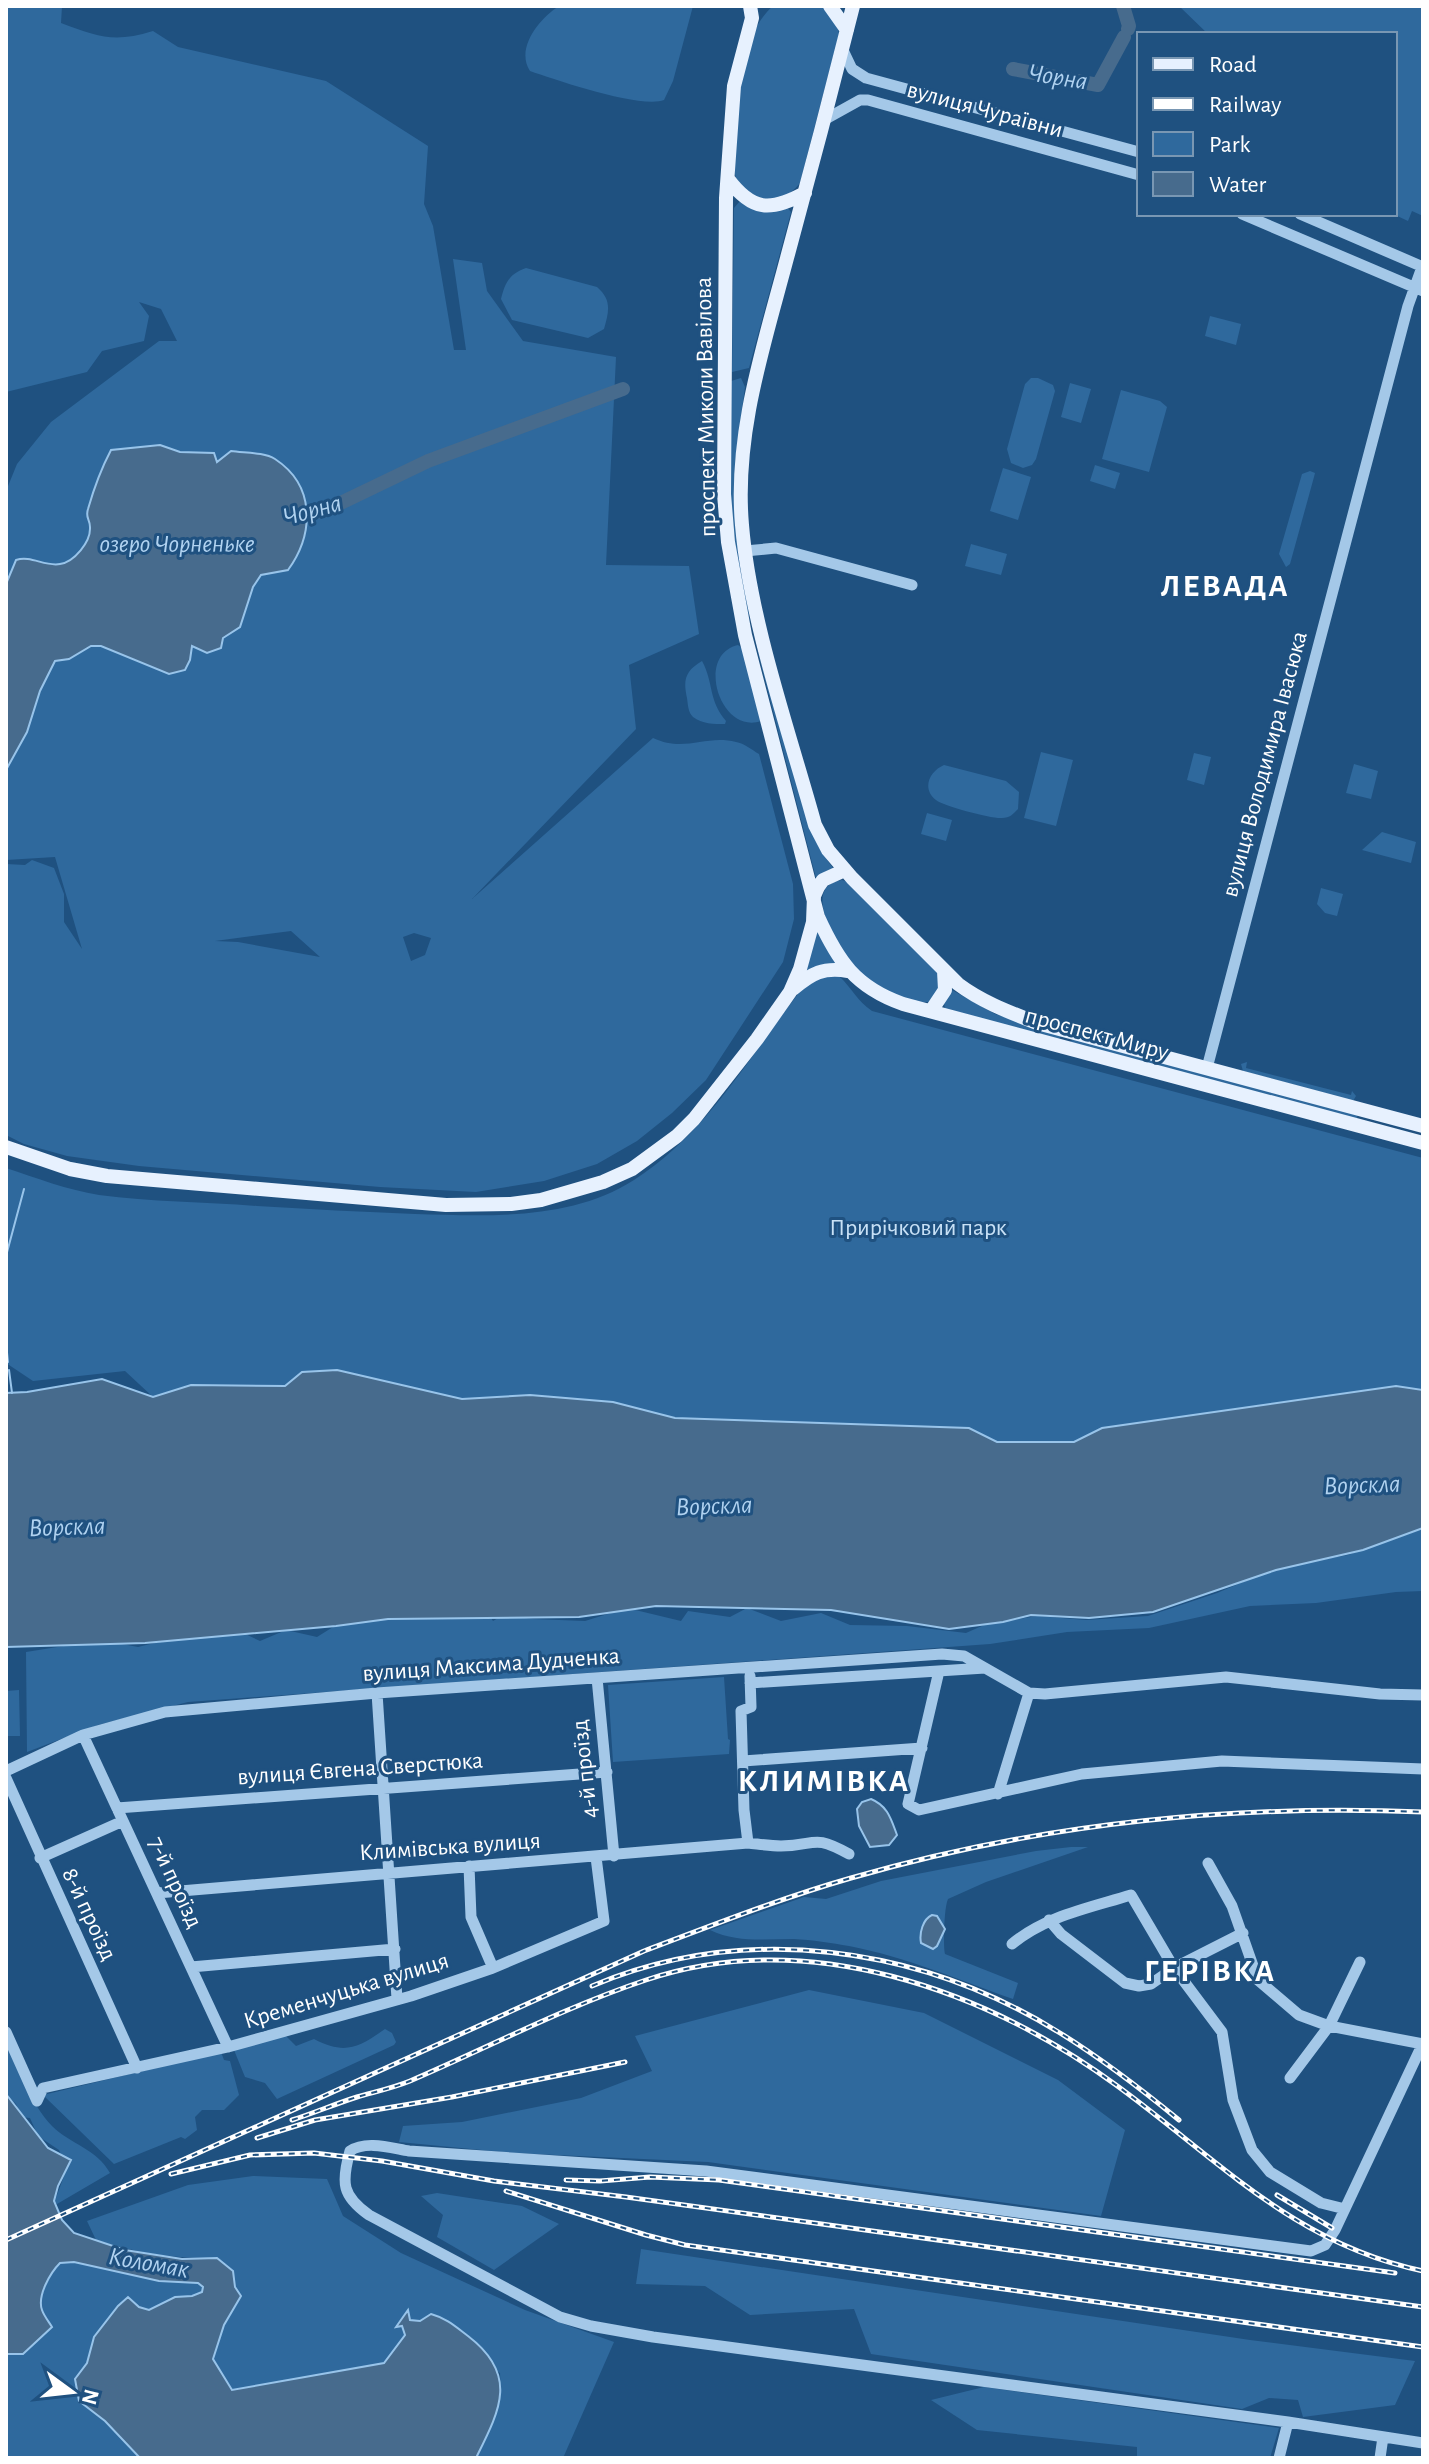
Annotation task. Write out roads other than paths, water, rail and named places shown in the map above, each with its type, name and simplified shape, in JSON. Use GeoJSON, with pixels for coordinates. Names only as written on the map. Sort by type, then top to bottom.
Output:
{"type":"FeatureCollection","features":[{"type":"Feature","properties":{"kind":"main road"},"geometry":{"type":"LineString","coordinates":[[830,6],[847,30]]}},
{"type":"Feature","properties":{"kind":"main road","name":"проспект Миколи Вавілова"},"geometry":{"type":"LineString","coordinates":[[845,870],[828,850],[815,825],[761,631],[745,551],[741,480],[748,415],[853,6]]}},
{"type":"Feature","properties":{"kind":"main road","name":"проспект Миколи Вавілова"},"geometry":{"type":"LineString","coordinates":[[754,10],[734,86],[728,179],[724,494],[728,542],[745,635],[814,896]]}},
{"type":"Feature","properties":{"kind":"main road"},"geometry":{"type":"LineString","coordinates":[[728,179],[741,196],[764,206],[787,203],[805,193]]}},
{"type":"Feature","properties":{"kind":"main road"},"geometry":{"type":"LineString","coordinates":[[745,635],[761,631]]}},
{"type":"Feature","properties":{"kind":"main road"},"geometry":{"type":"LineString","coordinates":[[790,992],[813,922],[814,896],[823,880],[845,870]]}},
{"type":"Feature","properties":{"kind":"main road","name":"проспект Миру"},"geometry":{"type":"LineString","coordinates":[[845,870],[944,971],[982,1000],[1037,1023],[1423,1126]]}},
{"type":"Feature","properties":{"kind":"main road","name":"проспект Миру"},"geometry":{"type":"LineString","coordinates":[[814,896],[818,917],[828,940],[848,971],[882,996],[1423,1143]]}},
{"type":"Feature","properties":{"kind":"main road"},"geometry":{"type":"LineString","coordinates":[[6,1147],[70,1169],[107,1176],[446,1205],[511,1204],[541,1200],[603,1182],[632,1169],[667,1144],[694,1119],[790,992],[821,969],[848,971]]}},
{"type":"Feature","properties":{"kind":"main road"},"geometry":{"type":"LineString","coordinates":[[931,1011],[945,990],[944,971]]}},
{"type":"Feature","properties":{"kind":"main road"},"geometry":{"type":"LineString","coordinates":[[1063,1047],[1068,1031]]}},
{"type":"Feature","properties":{"kind":"main road"},"geometry":{"type":"LineString","coordinates":[[1359,1126],[1363,1110]]}},
{"type":"Feature","properties":{"kind":"street","name":"вулиця Чураївни"},"geometry":{"type":"LineString","coordinates":[[842,48],[852,69],[860,76],[1137,151]]}},
{"type":"Feature","properties":{"kind":"street","name":"вулиця Чураївни"},"geometry":{"type":"LineString","coordinates":[[824,120],[860,100],[868,100],[1137,174]]}},
{"type":"Feature","properties":{"kind":"street"},"geometry":{"type":"LineString","coordinates":[[998,134],[1003,113]]}},
{"type":"Feature","properties":{"kind":"street"},"geometry":{"type":"LineString","coordinates":[[1247,216],[1418,288],[1422,267],[1305,216]]}},
{"type":"Feature","properties":{"kind":"street","name":"вулиця Володимира Івасюка"},"geometry":{"type":"LineString","coordinates":[[1207,1068],[1418,288]]}},
{"type":"Feature","properties":{"kind":"street"},"geometry":{"type":"LineString","coordinates":[[745,551],[776,548],[912,585]]}},
{"type":"Feature","properties":{"kind":"street","name":"вулиця Максима Дудченка"},"geometry":{"type":"LineString","coordinates":[[6,1771],[83,1735],[165,1712],[377,1693],[942,1654],[964,1656],[1029,1693]]}},
{"type":"Feature","properties":{"kind":"street"},"geometry":{"type":"LineString","coordinates":[[750,1683],[987,1667]]}},
{"type":"Feature","properties":{"kind":"street"},"geometry":{"type":"LineString","coordinates":[[749,1668],[751,1707],[741,1711],[748,1843],[782,1846],[815,1840],[829,1843],[849,1854]]}},
{"type":"Feature","properties":{"kind":"street"},"geometry":{"type":"LineString","coordinates":[[939,1671],[908,1804],[919,1810],[1082,1774],[1222,1761],[1423,1769]]}},
{"type":"Feature","properties":{"kind":"street"},"geometry":{"type":"LineString","coordinates":[[998,1794],[1029,1693],[1226,1677],[1380,1694],[1423,1695]]}},
{"type":"Feature","properties":{"kind":"street","name":"4-й проїзд"},"geometry":{"type":"LineString","coordinates":[[597,1678],[614,1856]]}},
{"type":"Feature","properties":{"kind":"street"},"geometry":{"type":"LineString","coordinates":[[377,1693],[397,1999]]}},
{"type":"Feature","properties":{"kind":"street","name":"7-й проїзд"},"geometry":{"type":"LineString","coordinates":[[83,1735],[228,2047]]}},
{"type":"Feature","properties":{"kind":"street"},"geometry":{"type":"LineString","coordinates":[[743,1761],[922,1748]]}},
{"type":"Feature","properties":{"kind":"street","name":"вулиця Євгена Сверстюка"},"geometry":{"type":"LineString","coordinates":[[117,1808],[607,1772]]}},
{"type":"Feature","properties":{"kind":"street","name":"8-й проїзд"},"geometry":{"type":"LineString","coordinates":[[6,1778],[137,2068]]}},
{"type":"Feature","properties":{"kind":"street"},"geometry":{"type":"LineString","coordinates":[[40,1858],[123,1821]]}},
{"type":"Feature","properties":{"kind":"street","name":"Климівська вулиця"},"geometry":{"type":"LineString","coordinates":[[157,1893],[748,1843]]}},
{"type":"Feature","properties":{"kind":"street","name":"Кременчуцька вулиця"},"geometry":{"type":"LineString","coordinates":[[6,2032],[37,2101],[43,2088],[228,2047],[397,1999],[493,1968],[604,1921],[596,1857]]}},
{"type":"Feature","properties":{"kind":"street"},"geometry":{"type":"LineString","coordinates":[[1208,1863],[1232,1906],[1258,1980],[1299,2015],[1329,2026],[1423,2043],[1335,2230],[1325,2245],[1311,2251],[706,2171],[409,2151],[371,2145],[355,2147],[348,2157],[345,2187],[351,2202],[369,2215],[560,2317],[591,2326],[1423,2443]]}},
{"type":"Feature","properties":{"kind":"street"},"geometry":{"type":"LineString","coordinates":[[469,1866],[471,1917],[493,1968]]}},
{"type":"Feature","properties":{"kind":"street"},"geometry":{"type":"LineString","coordinates":[[1012,1944],[1030,1929],[1049,1920],[1131,1895],[1174,1968],[1222,2032],[1233,2100],[1252,2150],[1270,2172],[1321,2203],[1345,2209]]}},
{"type":"Feature","properties":{"kind":"street"},"geometry":{"type":"LineString","coordinates":[[1049,1920],[1061,1934],[1125,1983],[1139,1986],[1151,1984],[1174,1968],[1243,1933]]}},
{"type":"Feature","properties":{"kind":"street"},"geometry":{"type":"LineString","coordinates":[[191,1967],[395,1949]]}},
{"type":"Feature","properties":{"kind":"street"},"geometry":{"type":"LineString","coordinates":[[1290,2078],[1329,2026],[1360,1962]]}},
{"type":"Feature","properties":{"kind":"street"},"geometry":{"type":"LineString","coordinates":[[1279,2458],[1288,2422]]}},
{"type":"Feature","properties":{"kind":"street"},"geometry":{"type":"LineString","coordinates":[[1380,2458],[1383,2437]]}},
{"type":"Feature","properties":{"kind":"water","name":"озеро Чорненьке"},"geometry":{"type":"Polygon","coordinates":[[[160,445],[180,452],[214,453],[217,462],[231,451],[275,459],[288,470],[304,496],[306,526],[297,556],[288,570],[261,575],[253,587],[240,627],[223,638],[221,648],[207,653],[192,646],[185,670],[169,674],[101,646],[91,646],[69,659],[55,661],[40,691],[27,732],[6,770],[6,584],[16,560],[54,564],[76,555],[90,533],[88,509],[111,450],[160,445]]]}},
{"type":"Feature","properties":{"kind":"water","name":"Ворскла"},"geometry":{"type":"Polygon","coordinates":[[[337,1370],[462,1399],[530,1395],[613,1402],[675,1418],[969,1428],[997,1442],[1074,1442],[1102,1428],[1396,1386],[1423,1390],[1423,1528],[1363,1550],[1276,1570],[1153,1612],[1089,1618],[1031,1615],[949,1629],[831,1610],[656,1606],[579,1617],[388,1619],[145,1643],[6,1647],[6,1393],[102,1379],[153,1397],[191,1385],[285,1386],[302,1372],[337,1370]]]}},
{"type":"Feature","properties":{"kind":"water"},"geometry":{"type":"Polygon","coordinates":[[[871,1799],[885,1809],[893,1824],[897,1835],[889,1845],[870,1847],[859,1826],[857,1809],[862,1802],[871,1799]]]}},
{"type":"Feature","properties":{"kind":"water"},"geometry":{"type":"Polygon","coordinates":[[[932,1915],[937,1916],[945,1929],[933,1949],[921,1943],[924,1923],[932,1915]]]}},
{"type":"Feature","properties":{"kind":"water","name":"Коломак"},"geometry":{"type":"Polygon","coordinates":[[[6,2094],[48,2148],[71,2160],[54,2201],[62,2220],[74,2233],[125,2250],[182,2259],[217,2258],[233,2271],[235,2287],[241,2296],[224,2325],[213,2359],[232,2390],[384,2363],[405,2335],[402,2326],[396,2327],[408,2310],[410,2320],[420,2321],[431,2314],[451,2323],[484,2350],[499,2379],[497,2409],[476,2458],[140,2458],[105,2421],[79,2401],[75,2379],[87,2363],[94,2337],[128,2297],[139,2307],[149,2310],[175,2297],[202,2292],[203,2287],[198,2283],[159,2281],[74,2262],[60,2263],[41,2298],[42,2310],[52,2327],[23,2354],[6,2354],[6,2094]]]}},
{"type":"Feature","properties":{"kind":"waterway","name":"Чорна"},"geometry":{"type":"LineString","coordinates":[[1123,6],[1128,29]]}},
{"type":"Feature","properties":{"kind":"waterway","name":"Чорна"},"geometry":{"type":"LineString","coordinates":[[1013,69],[1098,85],[1124,37]]}},
{"type":"Feature","properties":{"kind":"waterway","name":"Чорна"},"geometry":{"type":"LineString","coordinates":[[292,516],[326,510],[428,461],[623,389]]}},
{"type":"Feature","properties":{"kind":"waterway"},"geometry":{"type":"LineString","coordinates":[[6,1256],[24,1189]]}},
{"type":"Feature","properties":{"kind":"waterway"},"geometry":{"type":"LineString","coordinates":[[6,1343],[8,1362]]}},
{"type":"Feature","properties":{"kind":"waterway"},"geometry":{"type":"LineString","coordinates":[[9,1370],[12,1393]]}},
{"type":"Feature","properties":{"kind":"railway"},"geometry":{"type":"LineString","coordinates":[[6,2240],[644,1951],[747,1912],[851,1878],[992,1844],[1134,1822],[1278,1811],[1423,1812]]}},
{"type":"Feature","properties":{"kind":"railway"},"geometry":{"type":"LineString","coordinates":[[592,1986],[651,1966],[710,1954],[771,1949],[831,1952],[891,1963],[949,1980],[1006,2003],[1091,2053],[1179,2120]]}},
{"type":"Feature","properties":{"kind":"railway"},"geometry":{"type":"LineString","coordinates":[[292,2120],[410,2081],[557,2015],[646,1980],[707,1965],[769,1960],[831,1964],[892,1976],[952,1995],[1010,2020],[1116,2085],[1259,2196],[1296,2220],[1335,2241],[1377,2258],[1423,2271]]}},
{"type":"Feature","properties":{"kind":"railway"},"geometry":{"type":"LineString","coordinates":[[257,2138],[315,2120],[452,2097],[625,2062]]}},
{"type":"Feature","properties":{"kind":"railway"},"geometry":{"type":"LineString","coordinates":[[171,2174],[250,2155],[314,2153],[382,2161],[494,2181],[1423,2307]]}},
{"type":"Feature","properties":{"kind":"railway"},"geometry":{"type":"LineString","coordinates":[[566,2180],[650,2177],[719,2180],[1395,2273]]}},
{"type":"Feature","properties":{"kind":"railway"},"geometry":{"type":"LineString","coordinates":[[506,2191],[685,2245],[1423,2347]]}},
{"type":"Feature","properties":{"kind":"railway"},"geometry":{"type":"LineString","coordinates":[[1277,2195],[1332,2228]]}},
{"type":"Feature","properties":{"kind":"district","name":"ЛЕВАДА"},"geometry":{"type":"Point","coordinates":[1225,585]}},
{"type":"Feature","properties":{"kind":"district","name":"КЛИМІВКА"},"geometry":{"type":"Point","coordinates":[824,1780]}},
{"type":"Feature","properties":{"kind":"district","name":"ГЕРІВКА"},"geometry":{"type":"Point","coordinates":[1210,1970]}},
{"type":"Feature","properties":{"kind":"park label","name":"Прирічковий парк"},"geometry":{"type":"Point","coordinates":[918,1227]}}]}
